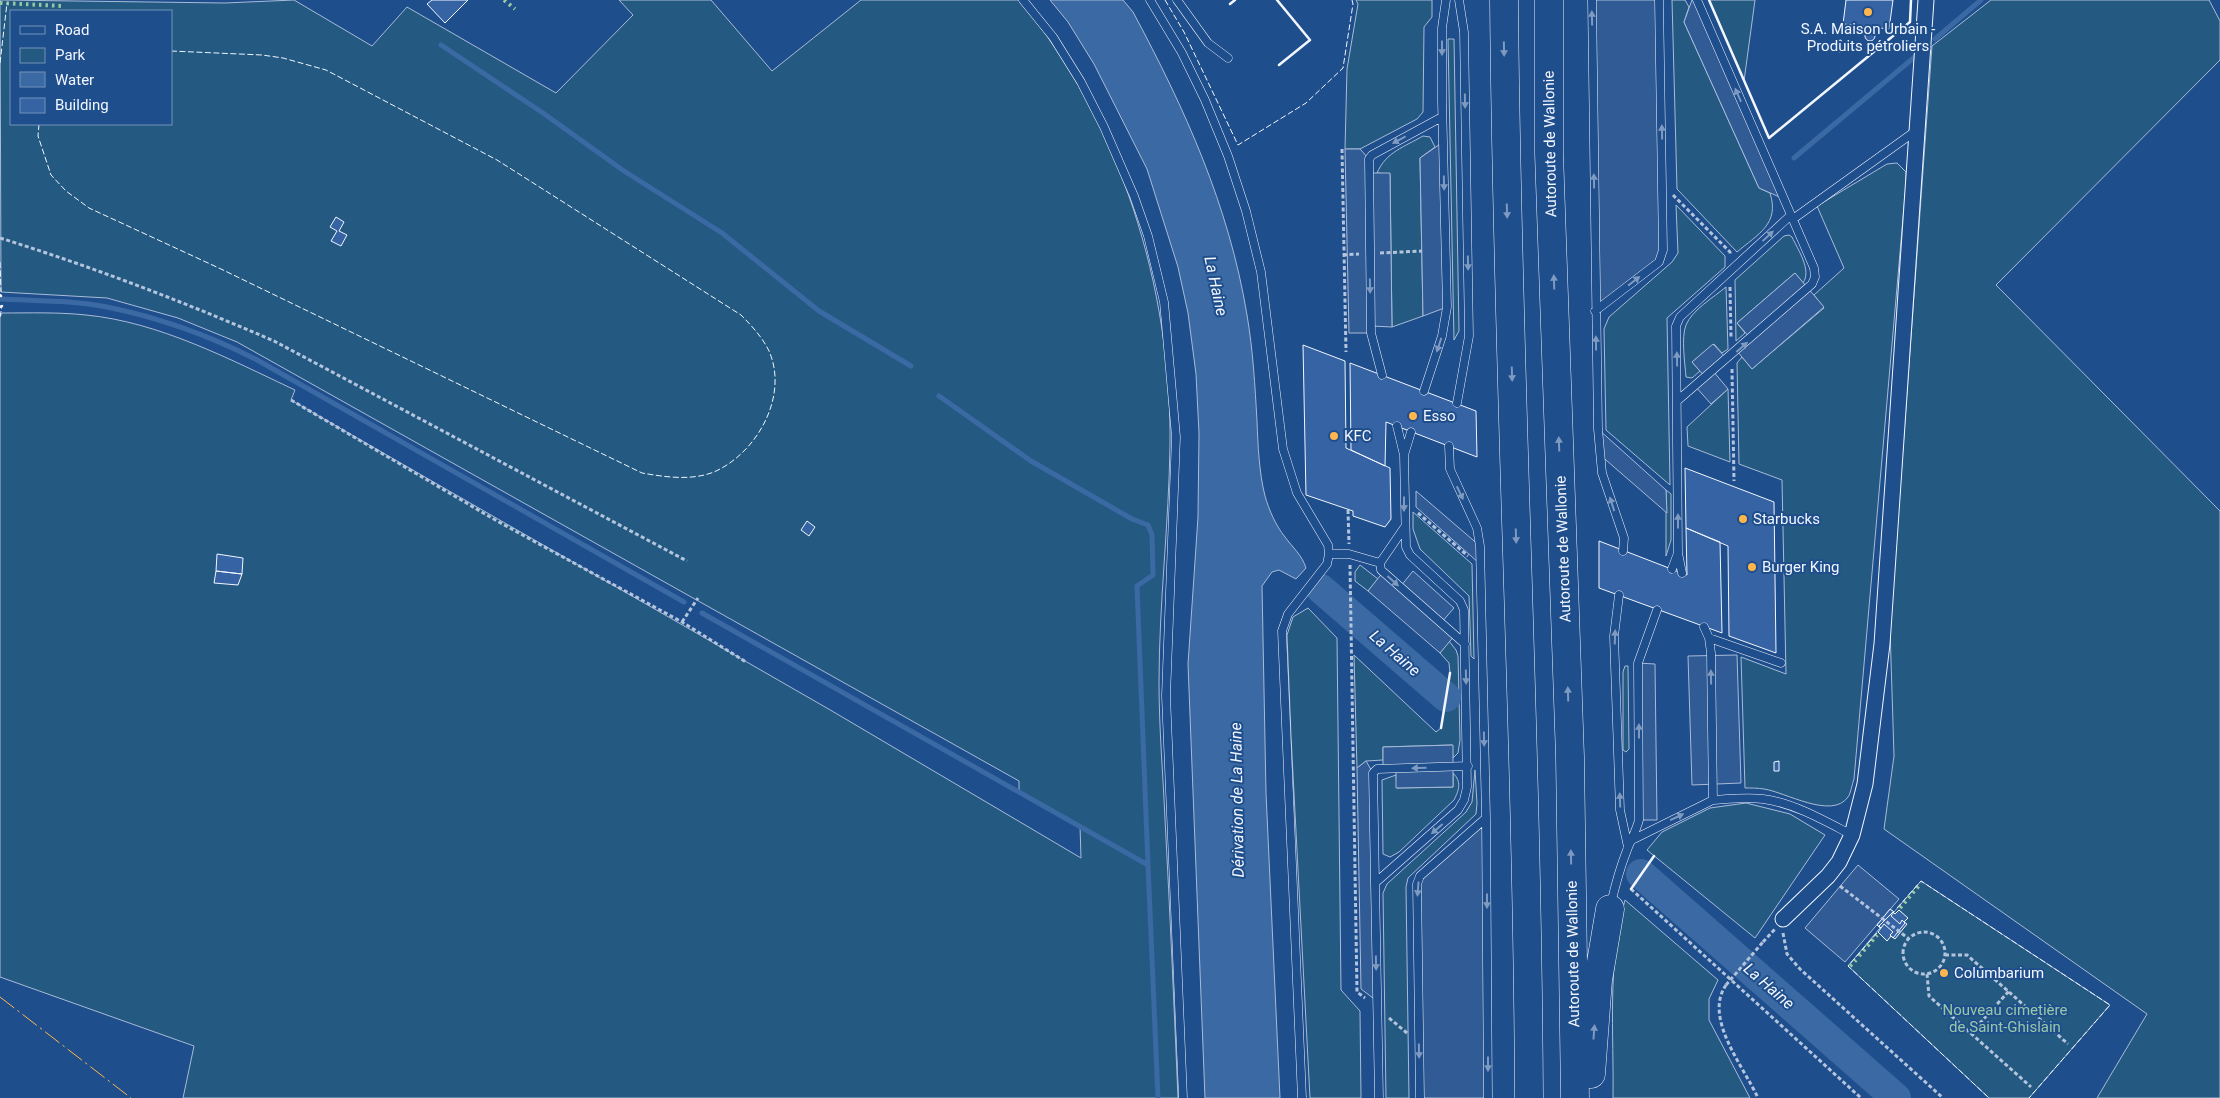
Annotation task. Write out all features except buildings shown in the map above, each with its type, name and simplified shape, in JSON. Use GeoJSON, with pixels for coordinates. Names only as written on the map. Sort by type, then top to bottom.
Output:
{"type":"FeatureCollection","features":[{"type":"Feature","properties":{"kind":"highway"},"geometry":{"type":"LineString","coordinates":[[1504,0],[1505,152],[1522,746],[1529,1098]]}},
{"type":"Feature","properties":{"kind":"highway","name":"Autoroute de Wallonie"},"geometry":{"type":"LineString","coordinates":[[1549,0],[1549,153],[1570,757],[1576,1098]]}},
{"type":"Feature","properties":{"kind":"highway"},"geometry":{"type":"LineString","coordinates":[[1587,1098],[1591,1078],[1598,980],[1610,909]]}},
{"type":"Feature","properties":{"kind":"street"},"geometry":{"type":"LineString","coordinates":[[1783,919],[1828,876],[1839,862],[1852,835],[1865,784],[1882,644],[1919,129],[1926,0]]}},
{"type":"Feature","properties":{"kind":"lane"},"geometry":{"type":"LineString","coordinates":[[1023,0],[1053,37],[1081,82],[1104,127],[1134,196],[1148,236],[1164,302],[1176,437],[1166,696],[1183,1098]]}},
{"type":"Feature","properties":{"kind":"lane"},"geometry":{"type":"LineString","coordinates":[[1150,0],[1182,53],[1205,100],[1231,165],[1246,211],[1261,272],[1285,458],[1297,493],[1328,545],[1327,564],[1288,614],[1282,631],[1302,1098]]}},
{"type":"Feature","properties":{"kind":"lane"},"geometry":{"type":"LineString","coordinates":[[1177,0],[1208,43],[1228,58]]}},
{"type":"Feature","properties":{"kind":"lane"},"geometry":{"type":"LineString","coordinates":[[1424,391],[1442,336],[1447,307],[1442,117],[1442,28],[1446,0]]}},
{"type":"Feature","properties":{"kind":"lane"},"geometry":{"type":"LineString","coordinates":[[1457,403],[1470,336],[1464,32],[1459,0]]}},
{"type":"Feature","properties":{"kind":"lane"},"geometry":{"type":"LineString","coordinates":[[1592,0],[1595,311],[1599,454],[1602,473],[1624,538],[1623,551]]}},
{"type":"Feature","properties":{"kind":"lane"},"geometry":{"type":"LineString","coordinates":[[1595,311],[1658,262],[1663,250],[1659,0]]}},
{"type":"Feature","properties":{"kind":"lane"},"geometry":{"type":"LineString","coordinates":[[1678,401],[1812,284],[1815,277],[1814,268],[1697,0]]}},
{"type":"Feature","properties":{"kind":"lane"},"geometry":{"type":"LineString","coordinates":[[1382,375],[1371,334],[1370,159],[1372,154],[1442,117]]}},
{"type":"Feature","properties":{"kind":"lane"},"geometry":{"type":"LineString","coordinates":[[1682,573],[1678,553],[1676,326],[1680,317],[1792,217],[1919,129]]}},
{"type":"Feature","properties":{"kind":"lane"},"geometry":{"type":"LineString","coordinates":[[1375,883],[1458,810],[1464,800],[1468,787],[1464,610],[1460,602],[1410,555],[1406,547],[1404,528],[1404,455],[1397,426]]}},
{"type":"Feature","properties":{"kind":"lane"},"geometry":{"type":"LineString","coordinates":[[1404,455],[1412,432]]}},
{"type":"Feature","properties":{"kind":"lane"},"geometry":{"type":"LineString","coordinates":[[1449,446],[1450,469],[1477,528],[1479,541],[1486,818],[1488,1098]]}},
{"type":"Feature","properties":{"kind":"lane"},"geometry":{"type":"LineString","coordinates":[[1404,528],[1380,563],[1381,570],[1465,644]]}},
{"type":"Feature","properties":{"kind":"lane"},"geometry":{"type":"LineString","coordinates":[[1672,569],[1678,553]]}},
{"type":"Feature","properties":{"kind":"lane"},"geometry":{"type":"LineString","coordinates":[[1329,554],[1349,554],[1380,563]]}},
{"type":"Feature","properties":{"kind":"lane"},"geometry":{"type":"LineString","coordinates":[[1618,595],[1614,636],[1620,800],[1628,848]]}},
{"type":"Feature","properties":{"kind":"lane"},"geometry":{"type":"LineString","coordinates":[[1610,909],[1618,876],[1628,848],[1634,839],[1639,820],[1638,663],[1658,610]]}},
{"type":"Feature","properties":{"kind":"lane"},"geometry":{"type":"LineString","coordinates":[[1704,627],[1709,638],[1713,800]]}},
{"type":"Feature","properties":{"kind":"lane"},"geometry":{"type":"LineString","coordinates":[[1709,638],[1781,663]]}},
{"type":"Feature","properties":{"kind":"lane"},"geometry":{"type":"LineString","coordinates":[[1379,1098],[1373,773],[1377,769],[1468,766]]}},
{"type":"Feature","properties":{"kind":"lane"},"geometry":{"type":"LineString","coordinates":[[1634,839],[1713,800],[1747,798],[1765,799],[1804,812],[1852,835]]}},
{"type":"Feature","properties":{"kind":"lane"},"geometry":{"type":"LineString","coordinates":[[1420,1098],[1417,884],[1420,876],[1486,818]]}},
{"type":"Feature","properties":{"kind":"path"},"geometry":{"type":"LineString","coordinates":[[1342,149],[1346,352]]}},
{"type":"Feature","properties":{"kind":"path"},"geometry":{"type":"LineString","coordinates":[[1663,184],[1730,252],[1734,481]]}},
{"type":"Feature","properties":{"kind":"path"},"geometry":{"type":"LineString","coordinates":[[0,238],[69,260],[274,340],[687,561]]}},
{"type":"Feature","properties":{"kind":"path"},"geometry":{"type":"LineString","coordinates":[[291,400],[497,521],[682,622],[746,662]]}},
{"type":"Feature","properties":{"kind":"path"},"geometry":{"type":"LineString","coordinates":[[1404,501],[1470,558]]}},
{"type":"Feature","properties":{"kind":"path"},"geometry":{"type":"LineString","coordinates":[[1350,586],[1357,992],[1419,1042]]}},
{"type":"Feature","properties":{"kind":"path"},"geometry":{"type":"LineString","coordinates":[[682,622],[698,598]]}},
{"type":"Feature","properties":{"kind":"path"},"geometry":{"type":"LineString","coordinates":[[1840,886],[1908,939]]}},
{"type":"Feature","properties":{"kind":"path"},"geometry":{"type":"LineString","coordinates":[[1631,889],[1861,1098]]}},
{"type":"Feature","properties":{"kind":"path"},"geometry":{"type":"LineString","coordinates":[[1783,919],[1782,937],[1787,954],[1800,969],[1943,1098]]}},
{"type":"Feature","properties":{"kind":"path"},"geometry":{"type":"LineString","coordinates":[[1922,932],[1936,935],[1941,940],[1945,954],[1939,968],[1927,974],[1914,972],[1905,963],[1903,950],[1908,939],[1922,932]]}},
{"type":"Feature","properties":{"kind":"path"},"geometry":{"type":"LineString","coordinates":[[1758,1098],[1722,1032],[1718,1016],[1718,1002],[1726,985],[1763,942]]}},
{"type":"Feature","properties":{"kind":"path"},"geometry":{"type":"LineString","coordinates":[[1945,954],[1967,955],[2068,1044]]}},
{"type":"Feature","properties":{"kind":"path"},"geometry":{"type":"LineString","coordinates":[[1927,974],[1929,996],[2031,1087]]}},
{"type":"Feature","properties":{"kind":"path"},"geometry":{"type":"LineString","coordinates":[[1970,1034],[2008,991]]}},
{"type":"Feature","properties":{"kind":"green space"},"geometry":{"type":"Polygon","coordinates":[[[0,0],[225,3],[294,0],[372,46],[407,7],[556,93],[633,15],[619,0],[711,0],[772,71],[861,0],[1019,0],[1055,47],[1085,98],[1112,152],[1133,208],[1150,267],[1161,326],[1168,385],[1170,444],[1159,653],[1159,700],[1178,1098],[183,1098],[194,1046],[0,977],[0,317],[2,313],[76,314],[140,325],[219,354],[295,390],[291,400],[832,711],[1081,858],[1080,826],[1019,792],[1019,781],[237,342],[178,318],[107,298],[1,292],[0,0]]]}},
{"type":"Feature","properties":{"kind":"green space"},"geometry":{"type":"Polygon","coordinates":[[[1356,0],[1432,0],[1432,17],[1424,27],[1423,112],[1417,119],[1360,149],[1345,149],[1347,69],[1358,4],[1356,0]]]}},
{"type":"Feature","properties":{"kind":"green space"},"geometry":{"type":"Polygon","coordinates":[[[1672,0],[1685,0],[1689,7],[1684,22],[1759,188],[1770,193],[1772,213],[1769,221],[1759,234],[1737,252],[1677,189],[1672,0]]]}},
{"type":"Feature","properties":{"kind":"green space"},"geometry":{"type":"Polygon","coordinates":[[[1709,0],[1755,0],[1744,81],[1709,0]]]}},
{"type":"Feature","properties":{"kind":"green space"},"geometry":{"type":"Polygon","coordinates":[[[1991,0],[2209,0],[2220,21],[2220,60],[1996,285],[2220,511],[2220,1098],[2097,1098],[2147,1014],[1884,829],[1894,756],[1890,628],[1932,46],[1991,0]]]}},
{"type":"Feature","properties":{"kind":"green space"},"geometry":{"type":"Polygon","coordinates":[[[1448,39],[1454,39],[1459,331],[1454,340],[1448,39]]]}},
{"type":"Feature","properties":{"kind":"green space"},"geometry":{"type":"Polygon","coordinates":[[[1423,136],[1430,137],[1435,147],[1420,158],[1423,316],[1392,327],[1390,174],[1377,173],[1390,155],[1423,136]]]}},
{"type":"Feature","properties":{"kind":"green space"},"geometry":{"type":"Polygon","coordinates":[[[1897,163],[1906,172],[1906,184],[1854,779],[1848,797],[1841,803],[1831,806],[1820,805],[1808,803],[1773,791],[1745,788],[1741,657],[1786,674],[1782,480],[1739,464],[1737,363],[1742,357],[1752,369],[1824,308],[1814,295],[1844,268],[1817,206],[1887,164],[1897,163]]]}},
{"type":"Feature","properties":{"kind":"green space"},"geometry":{"type":"Polygon","coordinates":[[[1676,205],[1725,256],[1725,267],[1667,318],[1670,485],[1606,430],[1604,329],[1609,317],[1672,262],[1678,253],[1676,205]]]}},
{"type":"Feature","properties":{"kind":"green space"},"geometry":{"type":"Polygon","coordinates":[[[1789,235],[1792,237],[1805,266],[1806,272],[1803,283],[1795,273],[1737,323],[1745,333],[1736,341],[1735,280],[1784,236],[1789,235]]]}},
{"type":"Feature","properties":{"kind":"green space"},"geometry":{"type":"Polygon","coordinates":[[[1726,287],[1728,349],[1722,353],[1714,344],[1692,362],[1700,371],[1692,378],[1686,377],[1684,343],[1686,325],[1698,309],[1726,287]]]}},
{"type":"Feature","properties":{"kind":"green space"},"geometry":{"type":"Polygon","coordinates":[[[1728,389],[1730,462],[1688,446],[1687,427],[1728,389]]]}},
{"type":"Feature","properties":{"kind":"green space"},"geometry":{"type":"Polygon","coordinates":[[[1666,490],[1671,494],[1671,540],[1666,556],[1666,490]]]}},
{"type":"Feature","properties":{"kind":"green space"},"geometry":{"type":"Polygon","coordinates":[[[1413,512],[1472,564],[1474,659],[1471,656],[1469,596],[1420,549],[1413,529],[1413,512]]]}},
{"type":"Feature","properties":{"kind":"green space"},"geometry":{"type":"Polygon","coordinates":[[[1360,565],[1378,579],[1368,591],[1355,581],[1355,572],[1360,565]]]}},
{"type":"Feature","properties":{"kind":"green space"},"geometry":{"type":"Polygon","coordinates":[[[1308,608],[1337,638],[1341,990],[1360,1011],[1361,1098],[1310,1098],[1287,635],[1293,617],[1308,608]]]}},
{"type":"Feature","properties":{"kind":"green space"},"geometry":{"type":"Polygon","coordinates":[[[1449,641],[1458,656],[1460,740],[1458,753],[1453,758],[1452,745],[1383,747],[1383,760],[1366,761],[1357,768],[1354,655],[1436,732],[1441,728],[1450,673],[1449,663],[1440,653],[1449,641]]]}},
{"type":"Feature","properties":{"kind":"green space"},"geometry":{"type":"Polygon","coordinates":[[[1625,666],[1628,666],[1629,749],[1626,752],[1623,750],[1623,672],[1625,666]]]}},
{"type":"Feature","properties":{"kind":"green space"},"geometry":{"type":"Polygon","coordinates":[[[1475,770],[1476,814],[1408,878],[1406,887],[1409,1098],[1386,1098],[1383,893],[1387,884],[1466,812],[1472,802],[1475,770]]]}},
{"type":"Feature","properties":{"kind":"green space"},"geometry":{"type":"Polygon","coordinates":[[[1453,773],[1459,783],[1454,800],[1399,852],[1390,857],[1383,854],[1382,780],[1396,775],[1397,788],[1453,787],[1453,773]]]}},
{"type":"Feature","properties":{"kind":"green space"},"geometry":{"type":"Polygon","coordinates":[[[1746,803],[1790,814],[1825,835],[1755,938],[1647,850],[1662,832],[1710,808],[1746,803]]]}},
{"type":"Feature","properties":{"kind":"green space","name":"Nouveau cimetière de Saint-Ghislain"},"geometry":{"type":"Polygon","coordinates":[[[1921,881],[2110,1005],[2029,1098],[1989,1098],[1848,966],[1880,928],[1877,925],[1890,909],[1894,912],[1921,881]]]}},
{"type":"Feature","properties":{"kind":"green space"},"geometry":{"type":"Polygon","coordinates":[[[1625,900],[1718,980],[1709,999],[1709,1020],[1750,1098],[1613,1098],[1612,1023],[1614,973],[1619,924],[1625,900]]]}},
{"type":"Feature","properties":{"kind":"shaded area"},"geometry":{"type":"Polygon","coordinates":[[[1592,0],[1659,0],[1663,184],[1659,262],[1595,311],[1592,0]]]}},
{"type":"Feature","properties":{"kind":"shaded area"},"geometry":{"type":"Polygon","coordinates":[[[1692,0],[1697,0],[1784,199],[1759,188],[1684,22],[1692,0]]]}},
{"type":"Feature","properties":{"kind":"shaded area"},"geometry":{"type":"Polygon","coordinates":[[[1443,142],[1447,307],[1423,316],[1420,158],[1443,142]]]}},
{"type":"Feature","properties":{"kind":"shaded area"},"geometry":{"type":"Polygon","coordinates":[[[1345,149],[1360,149],[1369,159],[1369,173],[1390,173],[1392,327],[1371,326],[1371,333],[1349,333],[1345,149]]]}},
{"type":"Feature","properties":{"kind":"shaded area"},"geometry":{"type":"Polygon","coordinates":[[[1795,273],[1824,307],[1752,369],[1737,351],[1751,339],[1737,323],[1795,273]]]}},
{"type":"Feature","properties":{"kind":"shaded area"},"geometry":{"type":"Polygon","coordinates":[[[1713,344],[1727,359],[1713,371],[1728,389],[1711,404],[1695,386],[1705,377],[1692,362],[1713,344]]]}},
{"type":"Feature","properties":{"kind":"shaded area"},"geometry":{"type":"Polygon","coordinates":[[[1598,429],[1666,490],[1667,513],[1599,454],[1598,429]]]}},
{"type":"Feature","properties":{"kind":"shaded area"},"geometry":{"type":"Polygon","coordinates":[[[1416,491],[1480,546],[1480,564],[1416,507],[1416,491]]]}},
{"type":"Feature","properties":{"kind":"shaded area"},"geometry":{"type":"Polygon","coordinates":[[[1413,571],[1454,608],[1441,623],[1455,635],[1440,653],[1368,591],[1383,572],[1400,587],[1413,571]]]}},
{"type":"Feature","properties":{"kind":"shaded area"},"geometry":{"type":"Polygon","coordinates":[[[1737,655],[1741,783],[1692,785],[1688,656],[1737,655]]]}},
{"type":"Feature","properties":{"kind":"shaded area"},"geometry":{"type":"Polygon","coordinates":[[[1638,663],[1655,664],[1657,820],[1639,820],[1638,663]]]}},
{"type":"Feature","properties":{"kind":"shaded area"},"geometry":{"type":"Polygon","coordinates":[[[1453,745],[1453,787],[1396,788],[1396,768],[1383,769],[1383,747],[1453,745]]]}},
{"type":"Feature","properties":{"kind":"shaded area"},"geometry":{"type":"Polygon","coordinates":[[[1366,761],[1373,773],[1377,1001],[1361,989],[1357,768],[1366,761]]]}},
{"type":"Feature","properties":{"kind":"shaded area"},"geometry":{"type":"Polygon","coordinates":[[[1486,818],[1488,1098],[1420,1098],[1420,876],[1486,818]]]}},
{"type":"Feature","properties":{"kind":"shaded area"},"geometry":{"type":"Polygon","coordinates":[[[1858,865],[1899,899],[1845,962],[1805,928],[1858,865]]]}},
{"type":"Feature","properties":{"kind":"water","name":"Dérivation de La Haine"},"geometry":{"type":"Polygon","coordinates":[[[1050,0],[1123,0],[1133,12],[1152,48],[1187,122],[1217,197],[1239,275],[1251,341],[1259,459],[1265,496],[1276,523],[1300,555],[1306,568],[1296,579],[1279,570],[1272,572],[1262,586],[1266,793],[1280,1098],[1205,1098],[1188,664],[1198,517],[1199,433],[1196,374],[1188,313],[1178,267],[1147,169],[1094,64],[1068,22],[1050,0]]]}},
{"type":"Feature","properties":{"kind":"waterway"},"geometry":{"type":"LineString","coordinates":[[1935,39],[1981,0]]}},
{"type":"Feature","properties":{"kind":"waterway"},"geometry":{"type":"LineString","coordinates":[[441,45],[543,113],[624,171],[722,233],[819,311],[911,366]]}},
{"type":"Feature","properties":{"kind":"waterway"},"geometry":{"type":"LineString","coordinates":[[1794,158],[1917,55]]}},
{"type":"Feature","properties":{"kind":"waterway"},"geometry":{"type":"LineString","coordinates":[[0,299],[67,302],[127,311],[166,322],[223,344],[259,361],[684,602]]}},
{"type":"Feature","properties":{"kind":"waterway"},"geometry":{"type":"LineString","coordinates":[[939,396],[1031,461],[1132,519],[1148,525],[1152,535],[1153,575],[1137,586],[1148,865]]}},
{"type":"Feature","properties":{"kind":"waterway","name":"La Haine"},"geometry":{"type":"LineString","coordinates":[[1321,589],[1446,697]]}},
{"type":"Feature","properties":{"kind":"waterway"},"geometry":{"type":"LineString","coordinates":[[702,613],[1148,865],[1158,1098]]}},
{"type":"Feature","properties":{"kind":"waterway","name":"La Haine"},"geometry":{"type":"LineString","coordinates":[[1641,874],[1896,1098]]}},
{"type":"Feature","properties":{"kind":"hedge"},"geometry":{"type":"LineString","coordinates":[[504,0],[515,9]]}},
{"type":"Feature","properties":{"kind":"hedge"},"geometry":{"type":"LineString","coordinates":[[0,3],[63,6]]}},
{"type":"Feature","properties":{"kind":"hedge"},"geometry":{"type":"LineString","coordinates":[[1900,908],[1921,883]]}},
{"type":"Feature","properties":{"kind":"hedge"},"geometry":{"type":"LineString","coordinates":[[1859,956],[1877,935]]}},
{"type":"Feature","properties":{"kind":"hedge"},"geometry":{"type":"LineString","coordinates":[[1850,966],[1856,960]]}},
{"type":"Feature","properties":{"kind":"fence"},"geometry":{"type":"LineString","coordinates":[[1165,0],[1184,32],[1238,145],[1306,103],[1343,68],[1353,4],[1352,0]]}},
{"type":"Feature","properties":{"kind":"fence"},"geometry":{"type":"LineString","coordinates":[[0,63],[7,3]]}},
{"type":"Feature","properties":{"kind":"fence"},"geometry":{"type":"LineString","coordinates":[[39,125],[38,136],[51,175],[66,191],[89,208],[221,269],[642,473],[678,477],[705,475],[730,463],[756,437],[772,404],[775,386],[774,368],[764,341],[741,315],[497,160],[326,70],[283,58],[262,55],[172,51]]}},
{"type":"Feature","properties":{"kind":"fence"},"geometry":{"type":"LineString","coordinates":[[0,262],[1,292]]}},
{"type":"Feature","properties":{"kind":"fence"},"geometry":{"type":"LineString","coordinates":[[0,317],[2,306]]}},
{"type":"Feature","properties":{"kind":"fence"},"geometry":{"type":"LineString","coordinates":[[1897,908],[1921,881],[2110,1005],[2029,1098]]}},
{"type":"Feature","properties":{"kind":"fence"},"geometry":{"type":"LineString","coordinates":[[1877,933],[1848,966],[1989,1098]]}},
{"type":"Feature","properties":{"kind":"wall"},"geometry":{"type":"LineString","coordinates":[[1230,4],[1235,0]]}},
{"type":"Feature","properties":{"kind":"wall"},"geometry":{"type":"LineString","coordinates":[[1277,0],[1310,40],[1279,65]]}},
{"type":"Feature","properties":{"kind":"wall"},"geometry":{"type":"LineString","coordinates":[[1709,0],[1769,138],[1910,22],[1911,0]]}},
{"type":"Feature","properties":{"kind":"wall"},"geometry":{"type":"LineString","coordinates":[[1441,728],[1450,673]]}},
{"type":"Feature","properties":{"kind":"wall"},"geometry":{"type":"LineString","coordinates":[[1631,889],[1654,856]]}},
{"type":"Feature","properties":{"kind":"power"},"geometry":{"type":"LineString","coordinates":[[0,997],[131,1098]]}},
{"type":"Feature","properties":{"kind":"place","name":"S.A. Maison Urbain - Produits pétroliers"},"geometry":{"type":"Point","coordinates":[1868,12]}},
{"type":"Feature","properties":{"kind":"place","name":"Esso"},"geometry":{"type":"Point","coordinates":[1413,416]}},
{"type":"Feature","properties":{"kind":"place","name":"KFC"},"geometry":{"type":"Point","coordinates":[1334,436]}},
{"type":"Feature","properties":{"kind":"place","name":"Starbucks"},"geometry":{"type":"Point","coordinates":[1743,519]}},
{"type":"Feature","properties":{"kind":"place","name":"Burger King"},"geometry":{"type":"Point","coordinates":[1752,567]}},
{"type":"Feature","properties":{"kind":"place","name":"Columbarium"},"geometry":{"type":"Point","coordinates":[1944,973]}}]}
